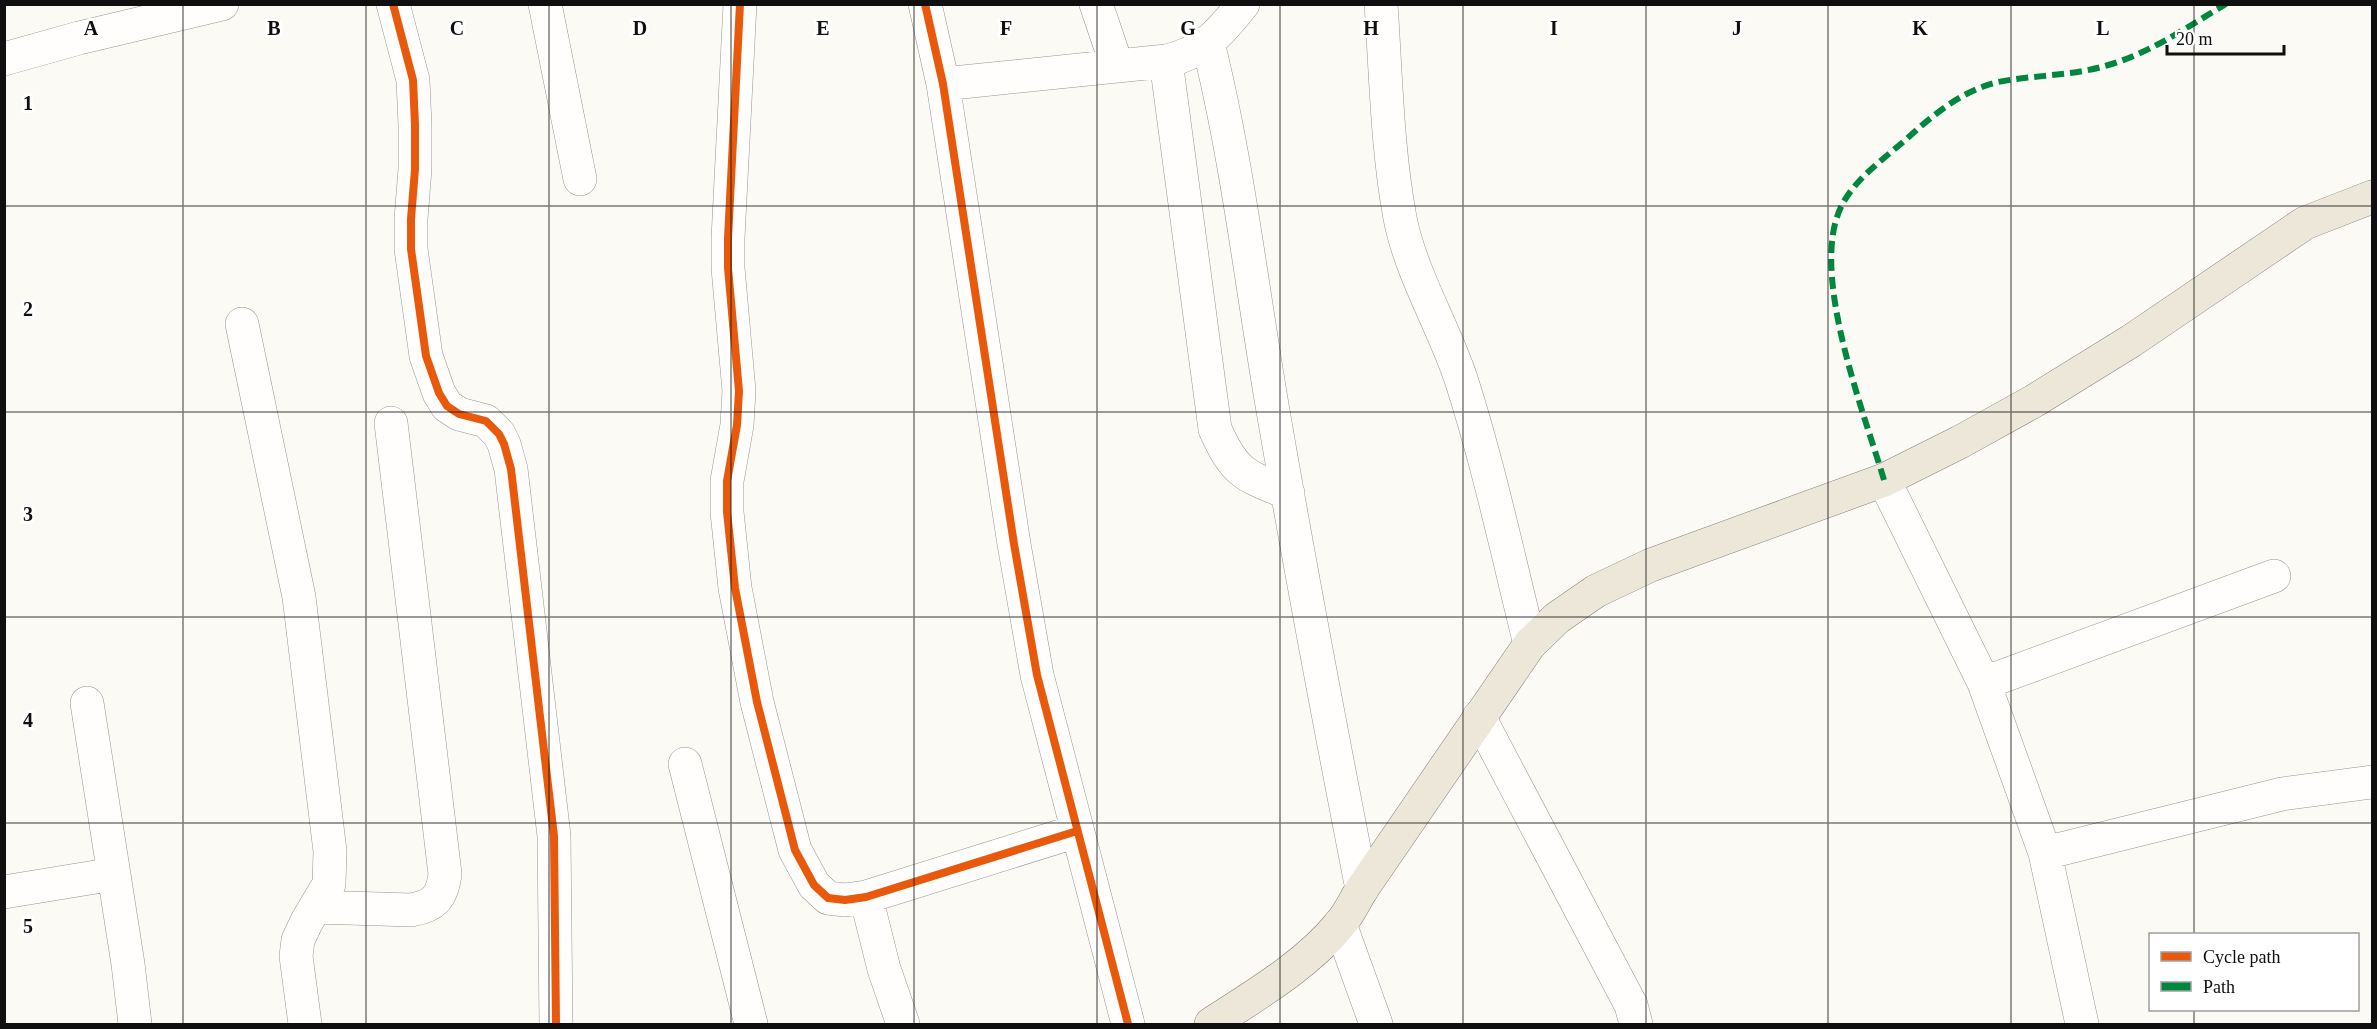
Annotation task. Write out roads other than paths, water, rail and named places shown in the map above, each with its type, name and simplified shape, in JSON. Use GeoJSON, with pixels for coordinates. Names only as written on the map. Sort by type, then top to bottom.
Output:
{"type":"FeatureCollection","features":[{"type":"Feature","properties":{"kind":"main road"},"geometry":{"type":"LineString","coordinates":[[1210,1024],[1302,962],[1340,924],[1362,888],[1530,644],[1557,618],[1596,591],[1651,565],[1884,480],[1960,442],[2131,341],[2305,223],[2373,197]]}},
{"type":"Feature","properties":{"kind":"street"},"geometry":{"type":"LineString","coordinates":[[4,60],[79,38],[222,4]]}},
{"type":"Feature","properties":{"kind":"street"},"geometry":{"type":"LineString","coordinates":[[393,4],[413,80],[415,169],[411,249],[426,356],[439,393],[447,406],[459,414],[486,421],[499,434],[512,469],[555,836],[556,1024]]}},
{"type":"Feature","properties":{"kind":"street"},"geometry":{"type":"LineString","coordinates":[[545,4],[580,179]]}},
{"type":"Feature","properties":{"kind":"street"},"geometry":{"type":"LineString","coordinates":[[740,4],[728,238],[728,268],[739,391],[737,425],[727,481],[727,512],[735,588],[756,702],[795,850],[814,885],[828,898],[845,900],[866,897],[1077,831]]}},
{"type":"Feature","properties":{"kind":"street"},"geometry":{"type":"LineString","coordinates":[[925,4],[943,84],[1012,532],[1037,675],[1128,1024]]}},
{"type":"Feature","properties":{"kind":"street"},"geometry":{"type":"LineString","coordinates":[[1096,4],[1117,66]]}},
{"type":"Feature","properties":{"kind":"street"},"geometry":{"type":"LineString","coordinates":[[943,84],[1186,57],[1208,43],[1243,4]]}},
{"type":"Feature","properties":{"kind":"street"},"geometry":{"type":"LineString","coordinates":[[1381,4],[1390,149],[1400,218],[1407,246],[1461,378],[1530,644]]}},
{"type":"Feature","properties":{"kind":"street"},"geometry":{"type":"LineString","coordinates":[[1208,43],[1222,106],[1288,493],[1362,888]]}},
{"type":"Feature","properties":{"kind":"street"},"geometry":{"type":"LineString","coordinates":[[1166,61],[1215,429],[1227,455],[1235,466],[1251,478],[1288,493]]}},
{"type":"Feature","properties":{"kind":"street"},"geometry":{"type":"LineString","coordinates":[[242,324],[299,597],[330,851],[329,884],[298,940],[296,956],[305,1024]]}},
{"type":"Feature","properties":{"kind":"street"},"geometry":{"type":"LineString","coordinates":[[316,907],[411,910],[425,907],[443,890],[445,874],[392,423]]}},
{"type":"Feature","properties":{"kind":"street"},"geometry":{"type":"LineString","coordinates":[[1884,480],[1984,683],[2045,853],[2082,1024]]}},
{"type":"Feature","properties":{"kind":"street"},"geometry":{"type":"LineString","coordinates":[[1984,683],[2274,576]]}},
{"type":"Feature","properties":{"kind":"street"},"geometry":{"type":"LineString","coordinates":[[87,703],[135,1024]]}},
{"type":"Feature","properties":{"kind":"street"},"geometry":{"type":"LineString","coordinates":[[1479,717],[1631,1005],[1636,1024]]}},
{"type":"Feature","properties":{"kind":"street"},"geometry":{"type":"LineString","coordinates":[[685,764],[751,1024]]}},
{"type":"Feature","properties":{"kind":"street"},"geometry":{"type":"LineString","coordinates":[[2045,853],[2282,794],[2373,782]]}},
{"type":"Feature","properties":{"kind":"street"},"geometry":{"type":"LineString","coordinates":[[4,892],[114,874]]}},
{"type":"Feature","properties":{"kind":"street"},"geometry":{"type":"LineString","coordinates":[[866,897],[884,969],[903,1024]]}},
{"type":"Feature","properties":{"kind":"street"},"geometry":{"type":"LineString","coordinates":[[1340,924],[1376,1024]]}}]}
